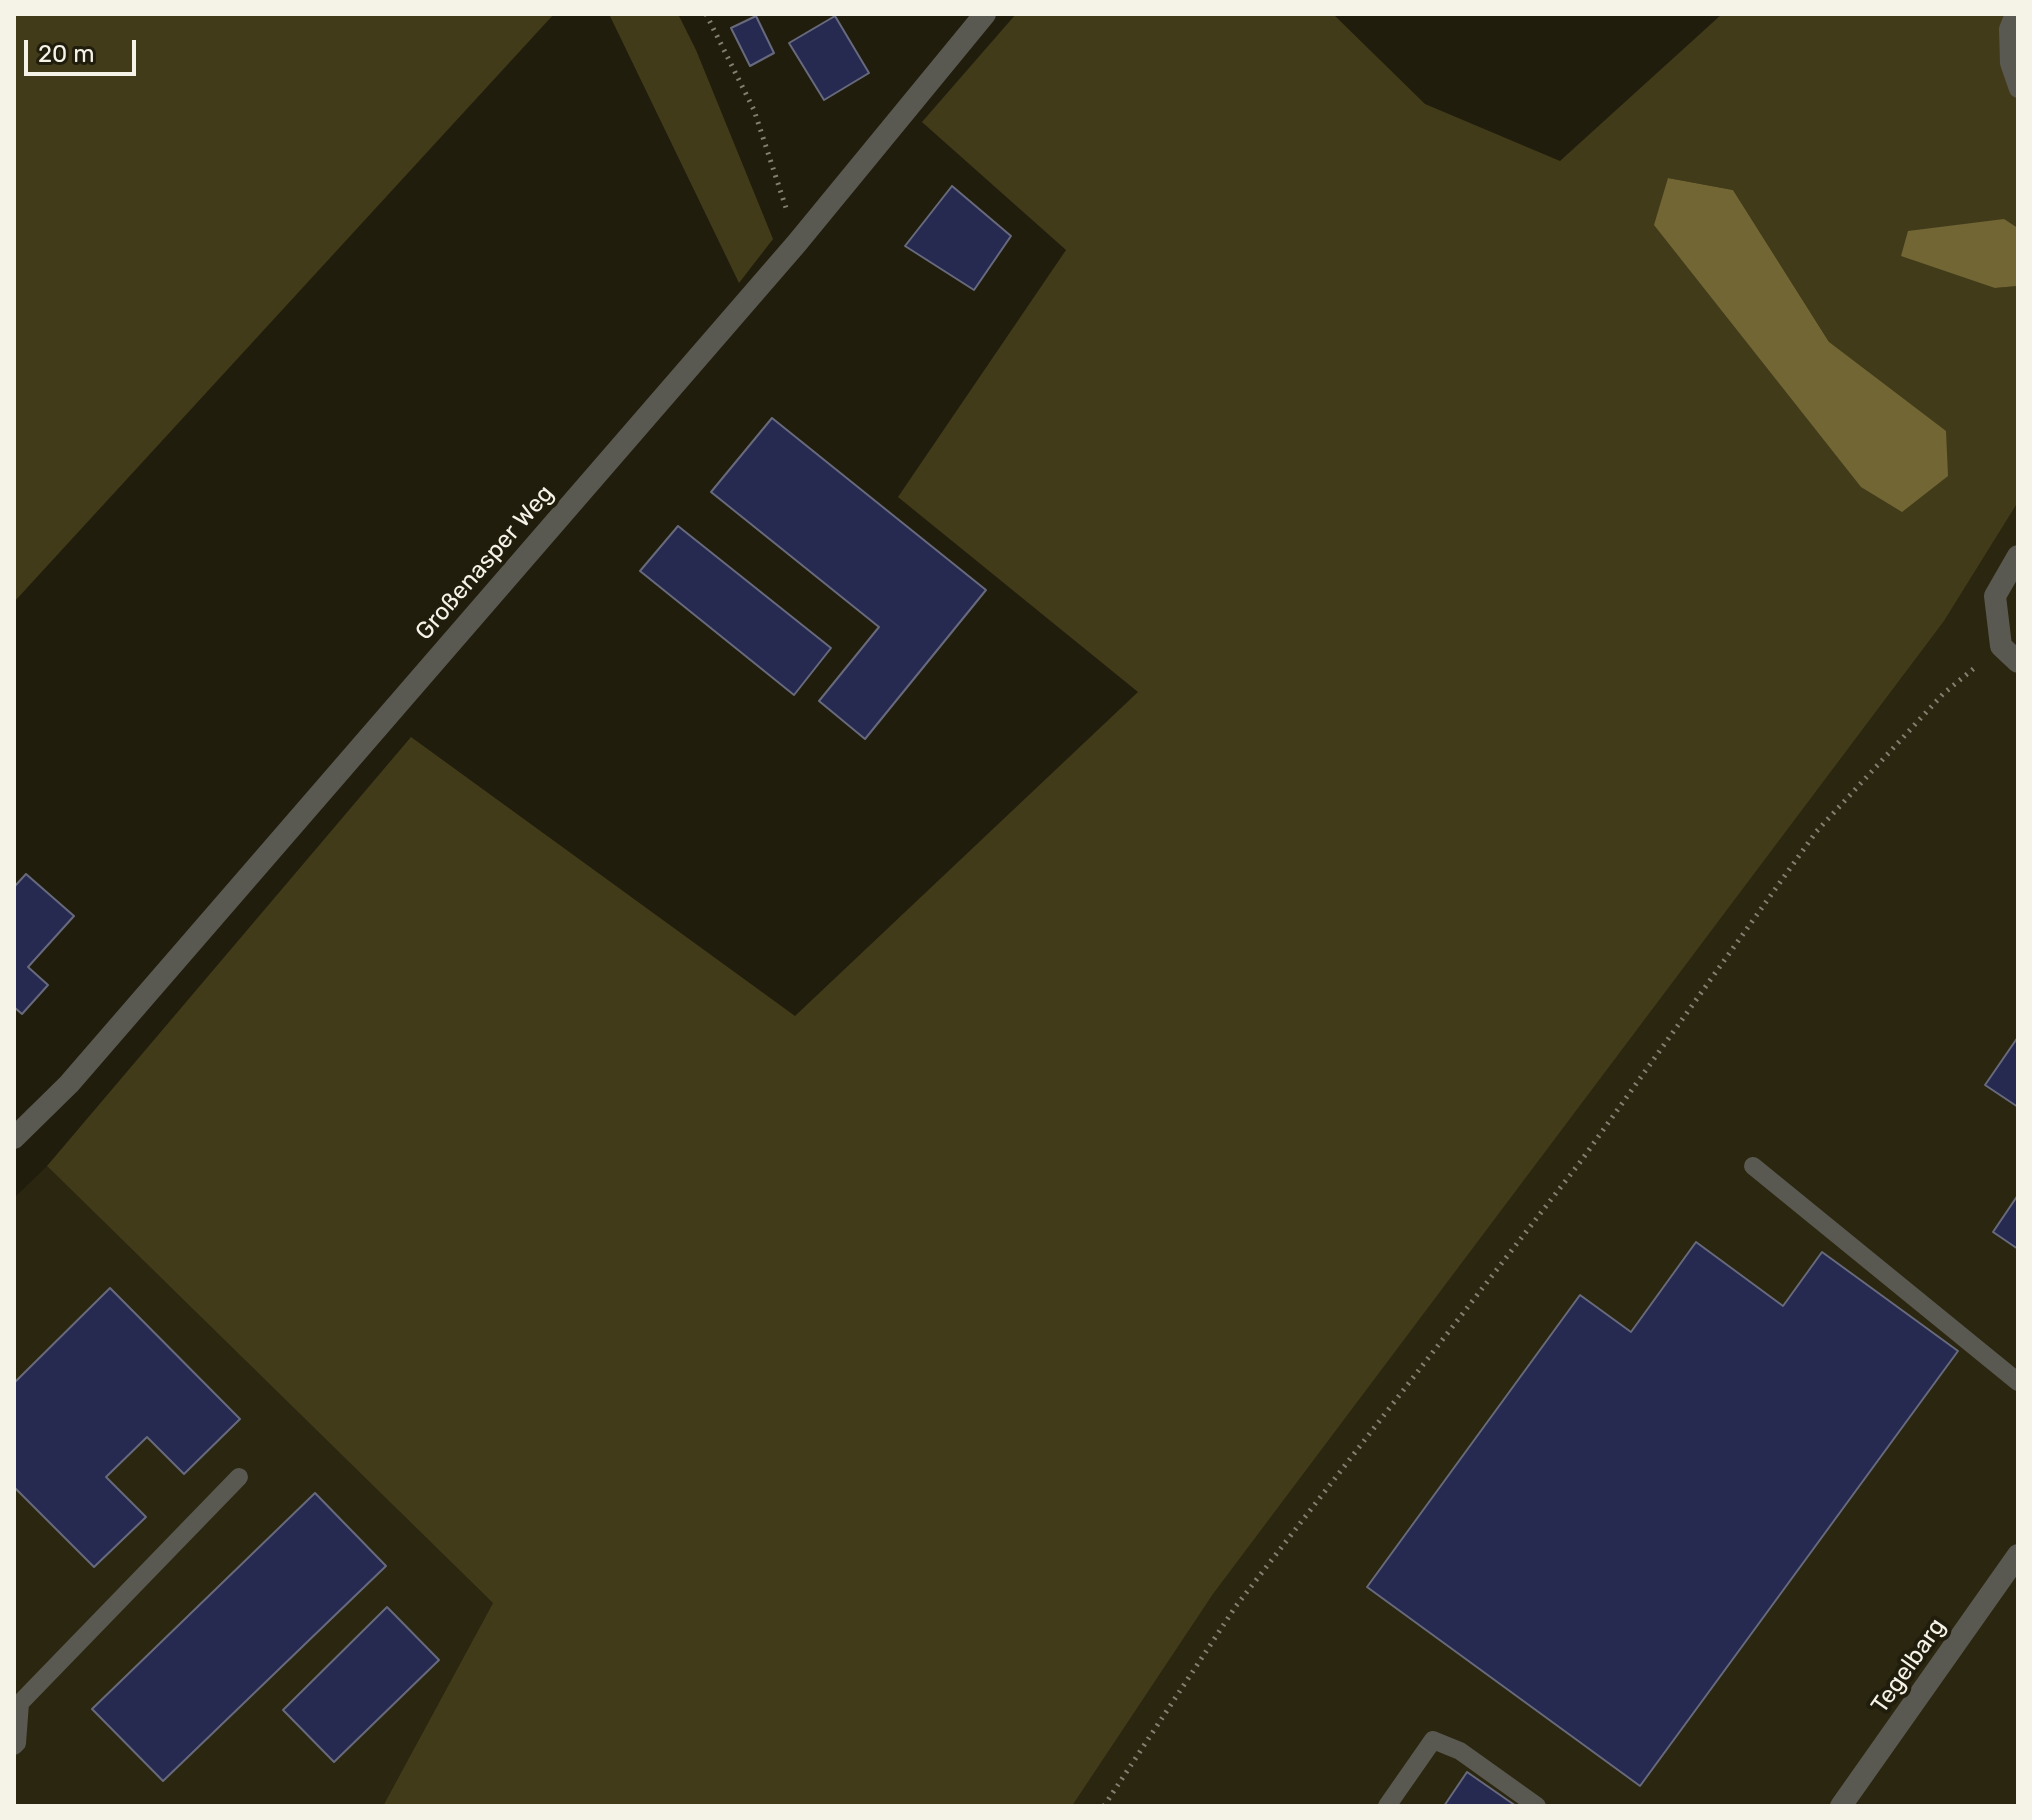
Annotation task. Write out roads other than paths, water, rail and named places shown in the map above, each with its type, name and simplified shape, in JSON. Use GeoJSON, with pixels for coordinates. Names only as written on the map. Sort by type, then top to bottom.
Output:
{"type":"FeatureCollection","features":[{"type":"Feature","properties":{"kind":"street","name":"Großenasper Weg"},"geometry":{"type":"LineString","coordinates":[[14,1138],[69,1084],[797,243],[985,14]]}},
{"type":"Feature","properties":{"kind":"street"},"geometry":{"type":"LineString","coordinates":[[2018,556],[1995,596],[2001,646],[2018,662]]}},
{"type":"Feature","properties":{"kind":"street","name":"Tegelbarg"},"geometry":{"type":"LineString","coordinates":[[1841,1806],[2018,1555]]}},
{"type":"Feature","properties":{"kind":"lane"},"geometry":{"type":"LineString","coordinates":[[2014,14],[2008,29],[2009,63],[2018,89]]}},
{"type":"Feature","properties":{"kind":"lane"},"geometry":{"type":"LineString","coordinates":[[1753,1166],[2018,1382]]}},
{"type":"Feature","properties":{"kind":"lane"},"geometry":{"type":"LineString","coordinates":[[14,1746],[17,1743],[20,1703],[239,1477]]}},
{"type":"Feature","properties":{"kind":"lane"},"geometry":{"type":"LineString","coordinates":[[1387,1806],[1433,1740],[1460,1751],[1537,1806]]}}]}
